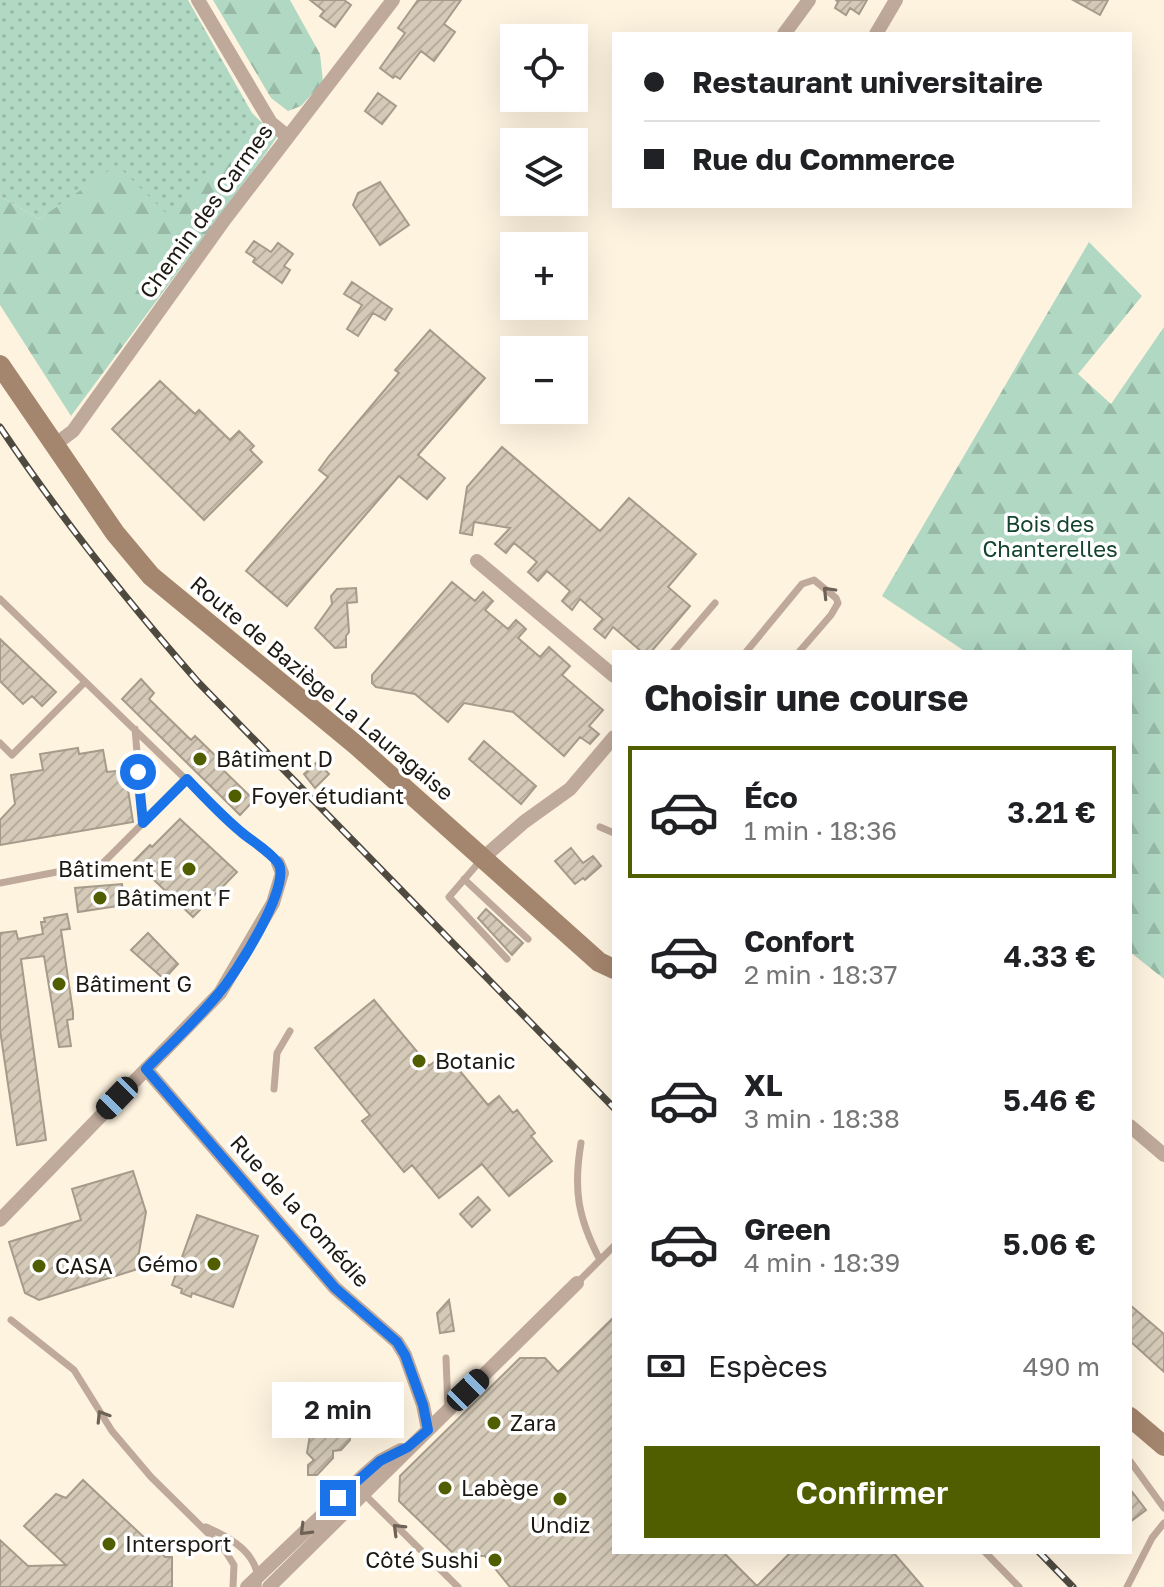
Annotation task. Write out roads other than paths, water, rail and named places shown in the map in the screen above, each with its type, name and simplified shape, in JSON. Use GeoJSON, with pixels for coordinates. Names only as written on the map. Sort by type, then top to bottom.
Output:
{"type":"FeatureCollection","features":[{"type":"Feature","properties":{"kind":"main road","name":"Route de Baziège La Lauragaise"},"geometry":{"type":"LineString","coordinates":[[0,365],[115,533],[151,576],[346,736],[599,962],[612,968]]}},
{"type":"Feature","properties":{"kind":"main road","name":"Route de Baziège La Lauragaise"},"geometry":{"type":"LineString","coordinates":[[583,945],[612,957]]}},
{"type":"Feature","properties":{"kind":"main road"},"geometry":{"type":"LineString","coordinates":[[1132,1405],[1164,1432]]}},
{"type":"Feature","properties":{"kind":"main road"},"geometry":{"type":"LineString","coordinates":[[1132,1419],[1164,1446]]}},
{"type":"Feature","properties":{"kind":"street"},"geometry":{"type":"LineString","coordinates":[[198,0],[271,123],[287,136]]}},
{"type":"Feature","properties":{"kind":"street","name":"Chemin des Carmes"},"geometry":{"type":"LineString","coordinates":[[53,446],[73,431],[287,136],[330,85],[393,0]]}},
{"type":"Feature","properties":{"kind":"street"},"geometry":{"type":"LineString","coordinates":[[785,32],[809,0]]}},
{"type":"Feature","properties":{"kind":"street"},"geometry":{"type":"LineString","coordinates":[[877,32],[896,0]]}},
{"type":"Feature","properties":{"kind":"street"},"geometry":{"type":"LineString","coordinates":[[477,561],[612,674]]}},
{"type":"Feature","properties":{"kind":"street"},"geometry":{"type":"LineString","coordinates":[[484,857],[524,822],[570,789],[612,739]]}},
{"type":"Feature","properties":{"kind":"street"},"geometry":{"type":"LineString","coordinates":[[0,1220],[220,993],[279,888],[282,873],[278,863]]}},
{"type":"Feature","properties":{"kind":"street","name":"Rue de la Comédie"},"geometry":{"type":"LineString","coordinates":[[146,1069],[335,1288],[397,1342],[405,1355],[423,1405],[428,1430]]}},
{"type":"Feature","properties":{"kind":"street"},"geometry":{"type":"LineString","coordinates":[[1132,1128],[1164,1155]]}},
{"type":"Feature","properties":{"kind":"street"},"geometry":{"type":"LineString","coordinates":[[258,1584],[359,1488],[428,1430],[577,1283]]}},
{"type":"Feature","properties":{"kind":"lane"},"geometry":{"type":"LineString","coordinates":[[748,650],[802,584],[814,580],[838,603],[801,650]]}},
{"type":"Feature","properties":{"kind":"lane"},"geometry":{"type":"LineString","coordinates":[[0,599],[239,831],[278,863]]}},
{"type":"Feature","properties":{"kind":"lane"},"geometry":{"type":"LineString","coordinates":[[675,650],[715,603]]}},
{"type":"Feature","properties":{"kind":"lane"},"geometry":{"type":"LineString","coordinates":[[0,743],[12,755],[85,682]]}},
{"type":"Feature","properties":{"kind":"lane"},"geometry":{"type":"LineString","coordinates":[[135,729],[143,823]]}},
{"type":"Feature","properties":{"kind":"lane"},"geometry":{"type":"LineString","coordinates":[[0,883],[103,863],[187,779]]}},
{"type":"Feature","properties":{"kind":"lane"},"geometry":{"type":"LineString","coordinates":[[600,827],[612,832]]}},
{"type":"Feature","properties":{"kind":"lane"},"geometry":{"type":"LineString","coordinates":[[484,857],[449,897],[507,959]]}},
{"type":"Feature","properties":{"kind":"lane"},"geometry":{"type":"LineString","coordinates":[[464,879],[528,939]]}},
{"type":"Feature","properties":{"kind":"lane"},"geometry":{"type":"LineString","coordinates":[[274,1089],[277,1053],[290,1031]]}},
{"type":"Feature","properties":{"kind":"lane"},"geometry":{"type":"LineString","coordinates":[[581,1143],[576,1174],[578,1205],[588,1237],[600,1260]]}},
{"type":"Feature","properties":{"kind":"lane"},"geometry":{"type":"LineString","coordinates":[[568,1207],[578,1205]]}},
{"type":"Feature","properties":{"kind":"lane"},"geometry":{"type":"LineString","coordinates":[[577,1283],[612,1248]]}},
{"type":"Feature","properties":{"kind":"lane"},"geometry":{"type":"LineString","coordinates":[[11,1320],[74,1370],[112,1431],[151,1477],[224,1549],[234,1565],[233,1587]]}},
{"type":"Feature","properties":{"kind":"lane"},"geometry":{"type":"LineString","coordinates":[[446,1358],[448,1410]]}},
{"type":"Feature","properties":{"kind":"lane"},"geometry":{"type":"LineString","coordinates":[[1132,1464],[1164,1508]]}},
{"type":"Feature","properties":{"kind":"lane"},"geometry":{"type":"LineString","coordinates":[[359,1488],[458,1587]]}},
{"type":"Feature","properties":{"kind":"lane"},"geometry":{"type":"LineString","coordinates":[[1127,1587],[1152,1538],[1164,1523]]}},
{"type":"Feature","properties":{"kind":"lane"},"geometry":{"type":"LineString","coordinates":[[201,1525],[245,1551],[256,1567],[258,1584]]}},
{"type":"Feature","properties":{"kind":"lane"},"geometry":{"type":"LineString","coordinates":[[987,1554],[1019,1587]]}},
{"type":"Feature","properties":{"kind":"railway"},"geometry":{"type":"LineString","coordinates":[[0,427],[95,558],[198,682],[612,1106]]}},
{"type":"Feature","properties":{"kind":"railway"},"geometry":{"type":"LineString","coordinates":[[1041,1554],[1073,1587]]}},
{"type":"Feature","properties":{"kind":"place","name":"Bâtiment D"},"geometry":{"type":"Point","coordinates":[200,759]}},
{"type":"Feature","properties":{"kind":"place","name":"Foyer étudiant"},"geometry":{"type":"Point","coordinates":[235,796]}},
{"type":"Feature","properties":{"kind":"place","name":"Bâtiment E"},"geometry":{"type":"Point","coordinates":[189,869]}},
{"type":"Feature","properties":{"kind":"place","name":"Bâtiment F"},"geometry":{"type":"Point","coordinates":[100,898]}},
{"type":"Feature","properties":{"kind":"place","name":"Bâtiment G"},"geometry":{"type":"Point","coordinates":[59,984]}},
{"type":"Feature","properties":{"kind":"place","name":"Botanic"},"geometry":{"type":"Point","coordinates":[419,1061]}},
{"type":"Feature","properties":{"kind":"place","name":"Gémo"},"geometry":{"type":"Point","coordinates":[214,1264]}},
{"type":"Feature","properties":{"kind":"place","name":"CASA"},"geometry":{"type":"Point","coordinates":[39,1266]}},
{"type":"Feature","properties":{"kind":"place","name":"Zara"},"geometry":{"type":"Point","coordinates":[494,1423]}},
{"type":"Feature","properties":{"kind":"place","name":"Labège"},"geometry":{"type":"Point","coordinates":[445,1488]}},
{"type":"Feature","properties":{"kind":"place","name":"Undiz"},"geometry":{"type":"Point","coordinates":[560,1499]}},
{"type":"Feature","properties":{"kind":"place","name":"Intersport"},"geometry":{"type":"Point","coordinates":[109,1544]}},
{"type":"Feature","properties":{"kind":"place","name":"Côté Sushi"},"geometry":{"type":"Point","coordinates":[495,1560]}},
{"type":"Feature","properties":{"kind":"park label","name":"Bois des Chanterelles"},"geometry":{"type":"Point","coordinates":[1050,536]}}]}
